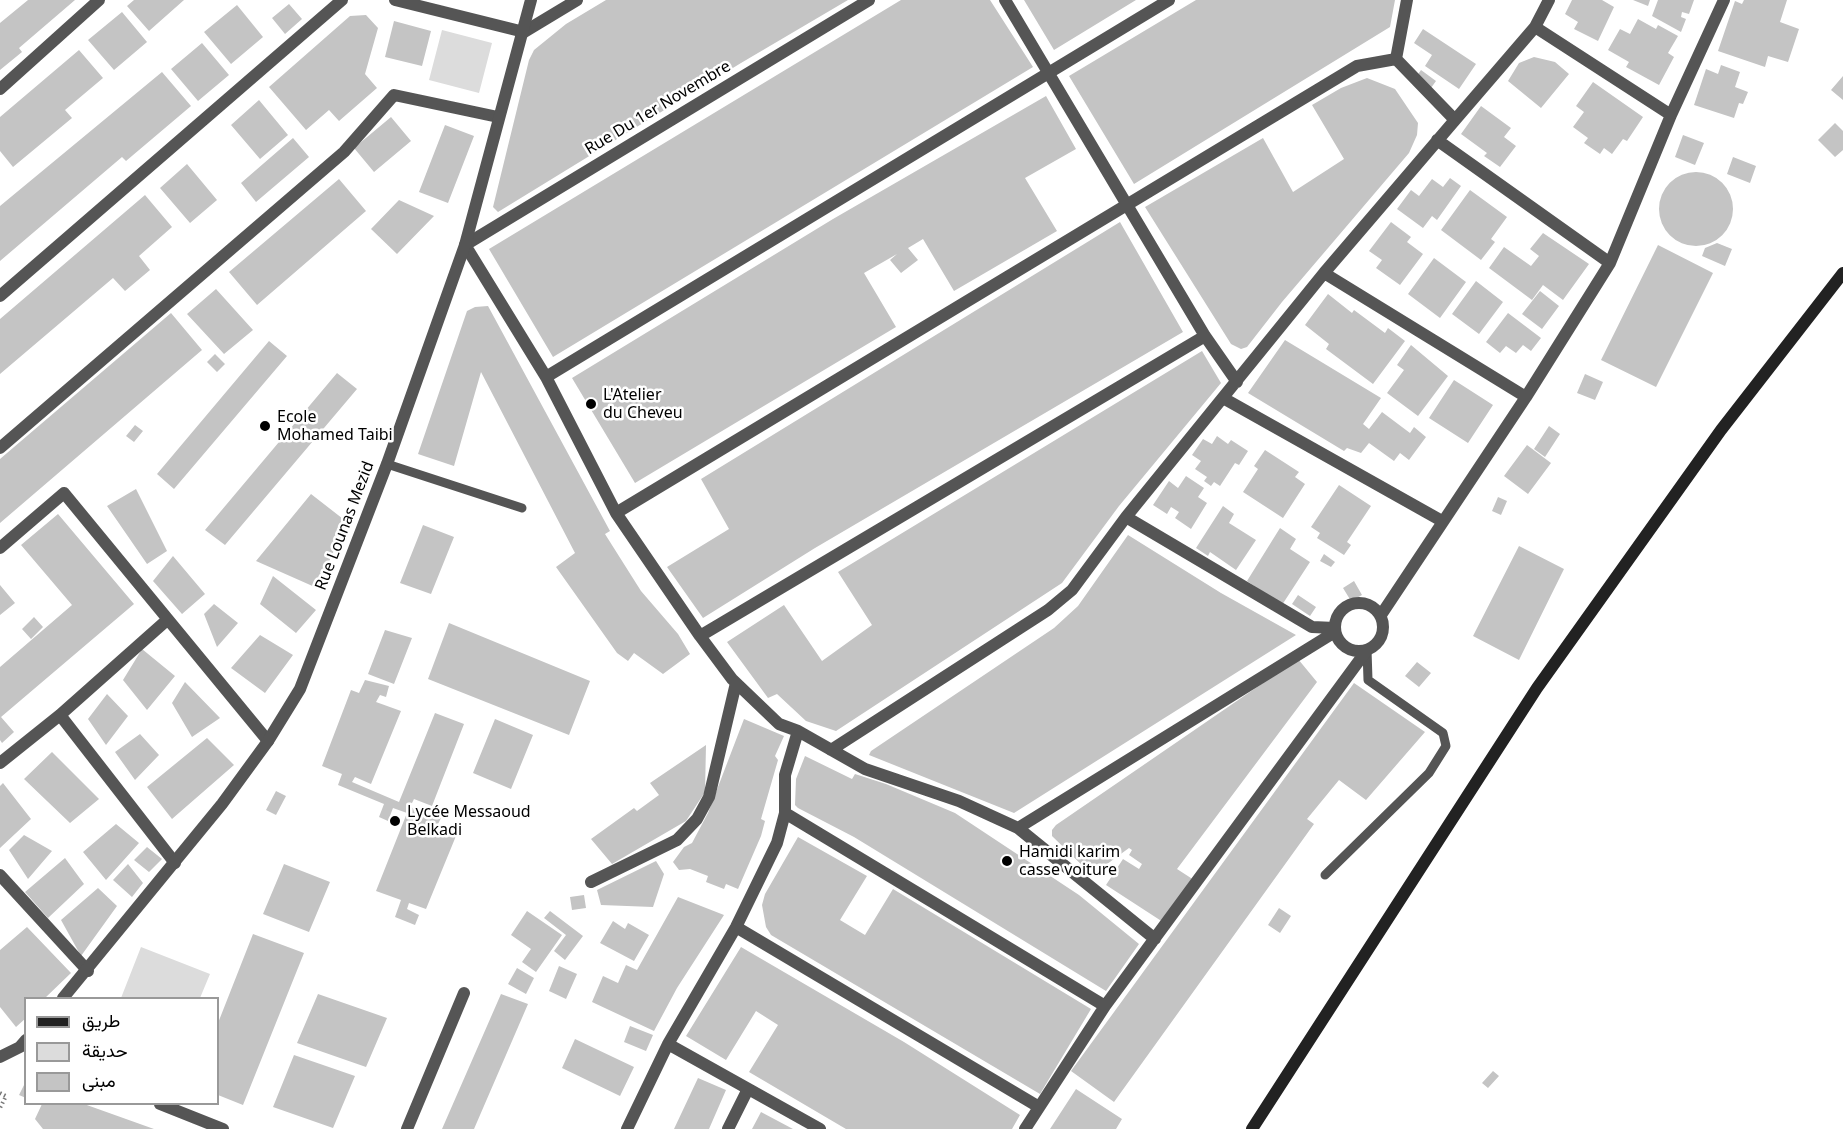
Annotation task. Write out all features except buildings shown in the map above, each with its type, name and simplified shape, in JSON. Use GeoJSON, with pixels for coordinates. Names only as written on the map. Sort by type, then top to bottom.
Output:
{"type":"FeatureCollection","features":[{"type":"Feature","properties":{"kind":"main road"},"geometry":{"type":"LineString","coordinates":[[1252,1129],[1538,688],[1721,430],[1843,273]]}},
{"type":"Feature","properties":{"kind":"street"},"geometry":{"type":"LineString","coordinates":[[0,90],[99,0]]}},
{"type":"Feature","properties":{"kind":"street"},"geometry":{"type":"LineString","coordinates":[[0,296],[342,0]]}},
{"type":"Feature","properties":{"kind":"street"},"geometry":{"type":"LineString","coordinates":[[395,0],[524,32],[577,0]]}},
{"type":"Feature","properties":{"kind":"street","name":"Rue Lounas Mezid"},"geometry":{"type":"LineString","coordinates":[[65,997],[175,863],[268,741],[300,689],[387,464],[465,245],[531,0]]}},
{"type":"Feature","properties":{"kind":"street","name":"Rue Du 1er Novembre"},"geometry":{"type":"LineString","coordinates":[[465,245],[869,0]]}},
{"type":"Feature","properties":{"kind":"street"},"geometry":{"type":"LineString","coordinates":[[1005,0],[1205,336],[1237,382]]}},
{"type":"Feature","properties":{"kind":"street"},"geometry":{"type":"LineString","coordinates":[[546,377],[1049,75],[1169,0]]}},
{"type":"Feature","properties":{"kind":"street"},"geometry":{"type":"LineString","coordinates":[[1396,59],[1407,0]]}},
{"type":"Feature","properties":{"kind":"street"},"geometry":{"type":"LineString","coordinates":[[831,750],[1048,610],[1072,590],[1126,517],[1324,273],[1535,27],[1549,0]]}},
{"type":"Feature","properties":{"kind":"street"},"geometry":{"type":"LineString","coordinates":[[1025,1129],[1105,1006],[1367,650],[1380,639],[1383,632],[1381,615],[1442,520],[1526,397],[1610,263],[1671,114],[1724,0]]}},
{"type":"Feature","properties":{"kind":"street"},"geometry":{"type":"LineString","coordinates":[[1535,27],[1671,114]]}},
{"type":"Feature","properties":{"kind":"street"},"geometry":{"type":"LineString","coordinates":[[1396,59],[1455,120]]}},
{"type":"Feature","properties":{"kind":"street"},"geometry":{"type":"LineString","coordinates":[[616,513],[1357,66],[1396,59]]}},
{"type":"Feature","properties":{"kind":"street"},"geometry":{"type":"LineString","coordinates":[[0,448],[344,152],[394,95],[498,117]]}},
{"type":"Feature","properties":{"kind":"street"},"geometry":{"type":"LineString","coordinates":[[1437,140],[1610,263]]}},
{"type":"Feature","properties":{"kind":"street"},"geometry":{"type":"LineString","coordinates":[[465,245],[546,377],[616,513],[700,636],[736,682],[779,724],[798,731],[865,769],[959,801],[1018,828],[1155,939]]}},
{"type":"Feature","properties":{"kind":"street"},"geometry":{"type":"LineString","coordinates":[[1324,273],[1526,397]]}},
{"type":"Feature","properties":{"kind":"street"},"geometry":{"type":"LineString","coordinates":[[700,636],[1205,336]]}},
{"type":"Feature","properties":{"kind":"street"},"geometry":{"type":"LineString","coordinates":[[1223,398],[1442,520]]}},
{"type":"Feature","properties":{"kind":"street"},"geometry":{"type":"LineString","coordinates":[[0,548],[64,494],[268,741]]}},
{"type":"Feature","properties":{"kind":"street"},"geometry":{"type":"LineString","coordinates":[[1126,517],[1312,627],[1335,630]]}},
{"type":"Feature","properties":{"kind":"street"},"geometry":{"type":"LineString","coordinates":[[1367,650],[1347,648],[1335,630],[1336,619],[1348,605],[1367,603],[1381,615]]}},
{"type":"Feature","properties":{"kind":"street"},"geometry":{"type":"LineString","coordinates":[[0,763],[60,715],[167,620]]}},
{"type":"Feature","properties":{"kind":"street"},"geometry":{"type":"LineString","coordinates":[[1018,828],[1335,630]]}},
{"type":"Feature","properties":{"kind":"street"},"geometry":{"type":"LineString","coordinates":[[591,882],[677,840],[697,819],[709,796],[736,682]]}},
{"type":"Feature","properties":{"kind":"street"},"geometry":{"type":"LineString","coordinates":[[60,715],[175,863]]}},
{"type":"Feature","properties":{"kind":"street"},"geometry":{"type":"LineString","coordinates":[[627,1129],[668,1044],[736,927],[777,843],[785,813],[785,775],[798,731]]}},
{"type":"Feature","properties":{"kind":"street"},"geometry":{"type":"LineString","coordinates":[[785,813],[1105,1006]]}},
{"type":"Feature","properties":{"kind":"street"},"geometry":{"type":"LineString","coordinates":[[0,875],[88,971]]}},
{"type":"Feature","properties":{"kind":"street"},"geometry":{"type":"LineString","coordinates":[[736,927],[1039,1107]]}},
{"type":"Feature","properties":{"kind":"street"},"geometry":{"type":"LineString","coordinates":[[407,1129],[464,993]]}},
{"type":"Feature","properties":{"kind":"street"},"geometry":{"type":"LineString","coordinates":[[668,1044],[820,1129]]}},
{"type":"Feature","properties":{"kind":"street"},"geometry":{"type":"LineString","coordinates":[[0,1057],[24,1045]]}},
{"type":"Feature","properties":{"kind":"street"},"geometry":{"type":"LineString","coordinates":[[728,1129],[748,1089]]}},
{"type":"Feature","properties":{"kind":"street"},"geometry":{"type":"LineString","coordinates":[[163,1105],[224,1129]]}},
{"type":"Feature","properties":{"kind":"lane"},"geometry":{"type":"LineString","coordinates":[[387,464],[522,508]]}},
{"type":"Feature","properties":{"kind":"lane"},"geometry":{"type":"LineString","coordinates":[[1325,875],[1429,773],[1446,746],[1443,733],[1368,680],[1367,650]]}},
{"type":"Feature","properties":{"kind":"path"},"geometry":{"type":"LineString","coordinates":[[0,1093],[6,1096],[0,1108]]}},
{"type":"Feature","properties":{"kind":"green space"},"geometry":{"type":"Polygon","coordinates":[[[442,30],[492,43],[479,93],[429,80],[442,30]]]}},
{"type":"Feature","properties":{"kind":"green space"},"geometry":{"type":"Polygon","coordinates":[[[141,947],[210,974],[200,997],[121,997],[141,947]]]}},
{"type":"Feature","properties":{"kind":"place","name":"L'Atelier du Cheveu"},"geometry":{"type":"Point","coordinates":[591,404]}},
{"type":"Feature","properties":{"kind":"place","name":"Ecole Mohamed Taibi"},"geometry":{"type":"Point","coordinates":[265,426]}},
{"type":"Feature","properties":{"kind":"place","name":"Lycée Messaoud Belkadi"},"geometry":{"type":"Point","coordinates":[395,821]}},
{"type":"Feature","properties":{"kind":"place","name":"Hamidi karim casse voiture"},"geometry":{"type":"Point","coordinates":[1007,861]}}]}
